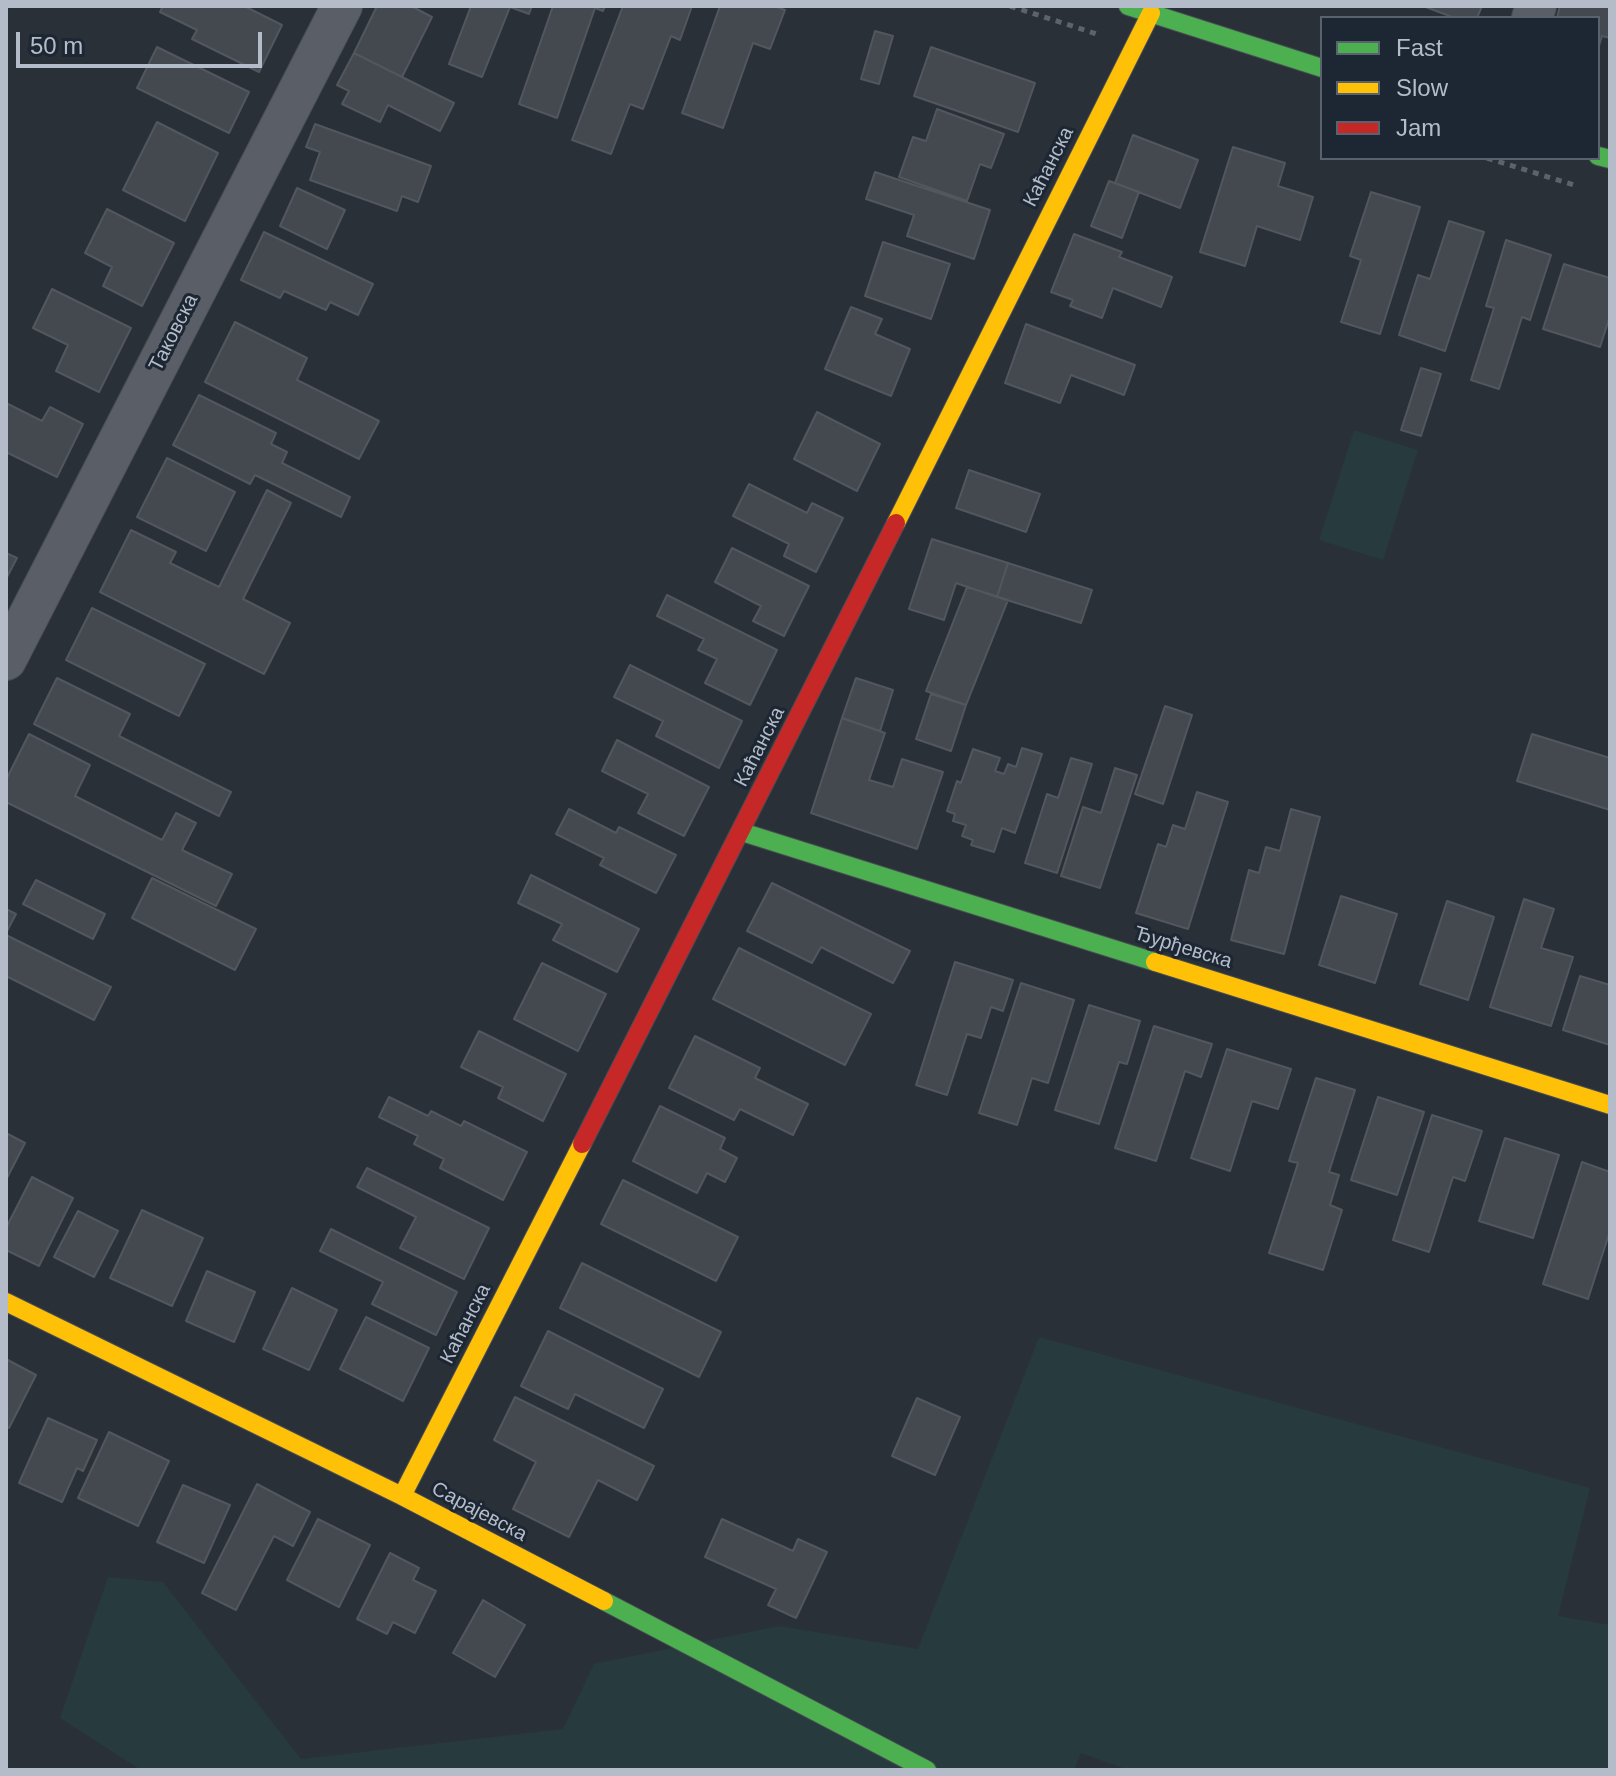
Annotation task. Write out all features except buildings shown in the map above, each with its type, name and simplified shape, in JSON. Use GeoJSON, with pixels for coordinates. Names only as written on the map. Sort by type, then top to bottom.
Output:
{"type":"FeatureCollection","features":[{"type":"Feature","properties":{"kind":"street","name":"Таковска"},"geometry":{"type":"LineString","coordinates":[[6,660],[342,6]]}},
{"type":"Feature","properties":{"kind":"street"},"geometry":{"type":"LineString","coordinates":[[1128,6],[1320,67]]}},
{"type":"Feature","properties":{"kind":"street","name":"Каћанска"},"geometry":{"type":"LineString","coordinates":[[402,1496],[742,832],[1151,13]]}},
{"type":"Feature","properties":{"kind":"street","name":"Ђурђевска"},"geometry":{"type":"LineString","coordinates":[[742,832],[1610,1105]]}},
{"type":"Feature","properties":{"kind":"street","name":"Сарајевска"},"geometry":{"type":"LineString","coordinates":[[6,1302],[402,1496],[927,1770]]}},
{"type":"Feature","properties":{"kind":"path"},"geometry":{"type":"LineString","coordinates":[[1493,160],[1583,188]]}},
{"type":"Feature","properties":{"kind":"green space"},"geometry":{"type":"Polygon","coordinates":[[[1354,430],[1418,450],[1383,560],[1319,540],[1354,430]]]}},
{"type":"Feature","properties":{"kind":"green space"},"geometry":{"type":"Polygon","coordinates":[[[1039,1337],[1590,1488],[1558,1616],[1610,1625],[1610,1770],[1128,1770],[1081,1753],[1074,1770],[141,1770],[60,1718],[108,1577],[163,1582],[301,1759],[563,1729],[594,1664],[779,1626],[918,1649],[1039,1337]]]}},
{"type":"Feature","properties":{"kind":"traffic: fast"},"geometry":{"type":"LineString","coordinates":[[1128,6],[1320,67]]}},
{"type":"Feature","properties":{"kind":"traffic: fast"},"geometry":{"type":"LineString","coordinates":[[1600,156],[1610,159]]}},
{"type":"Feature","properties":{"kind":"traffic: fast"},"geometry":{"type":"LineString","coordinates":[[742,832],[1155,962]]}},
{"type":"Feature","properties":{"kind":"traffic: fast"},"geometry":{"type":"LineString","coordinates":[[604,1601],[927,1770]]}},
{"type":"Feature","properties":{"kind":"traffic: slow"},"geometry":{"type":"LineString","coordinates":[[896,523],[1151,13]]}},
{"type":"Feature","properties":{"kind":"traffic: slow"},"geometry":{"type":"LineString","coordinates":[[1155,962],[1610,1105]]}},
{"type":"Feature","properties":{"kind":"traffic: slow"},"geometry":{"type":"LineString","coordinates":[[402,1496],[582,1144]]}},
{"type":"Feature","properties":{"kind":"traffic: slow"},"geometry":{"type":"LineString","coordinates":[[6,1302],[402,1496],[604,1601]]}},
{"type":"Feature","properties":{"kind":"traffic: jam"},"geometry":{"type":"LineString","coordinates":[[582,1144],[896,523]]}}]}
